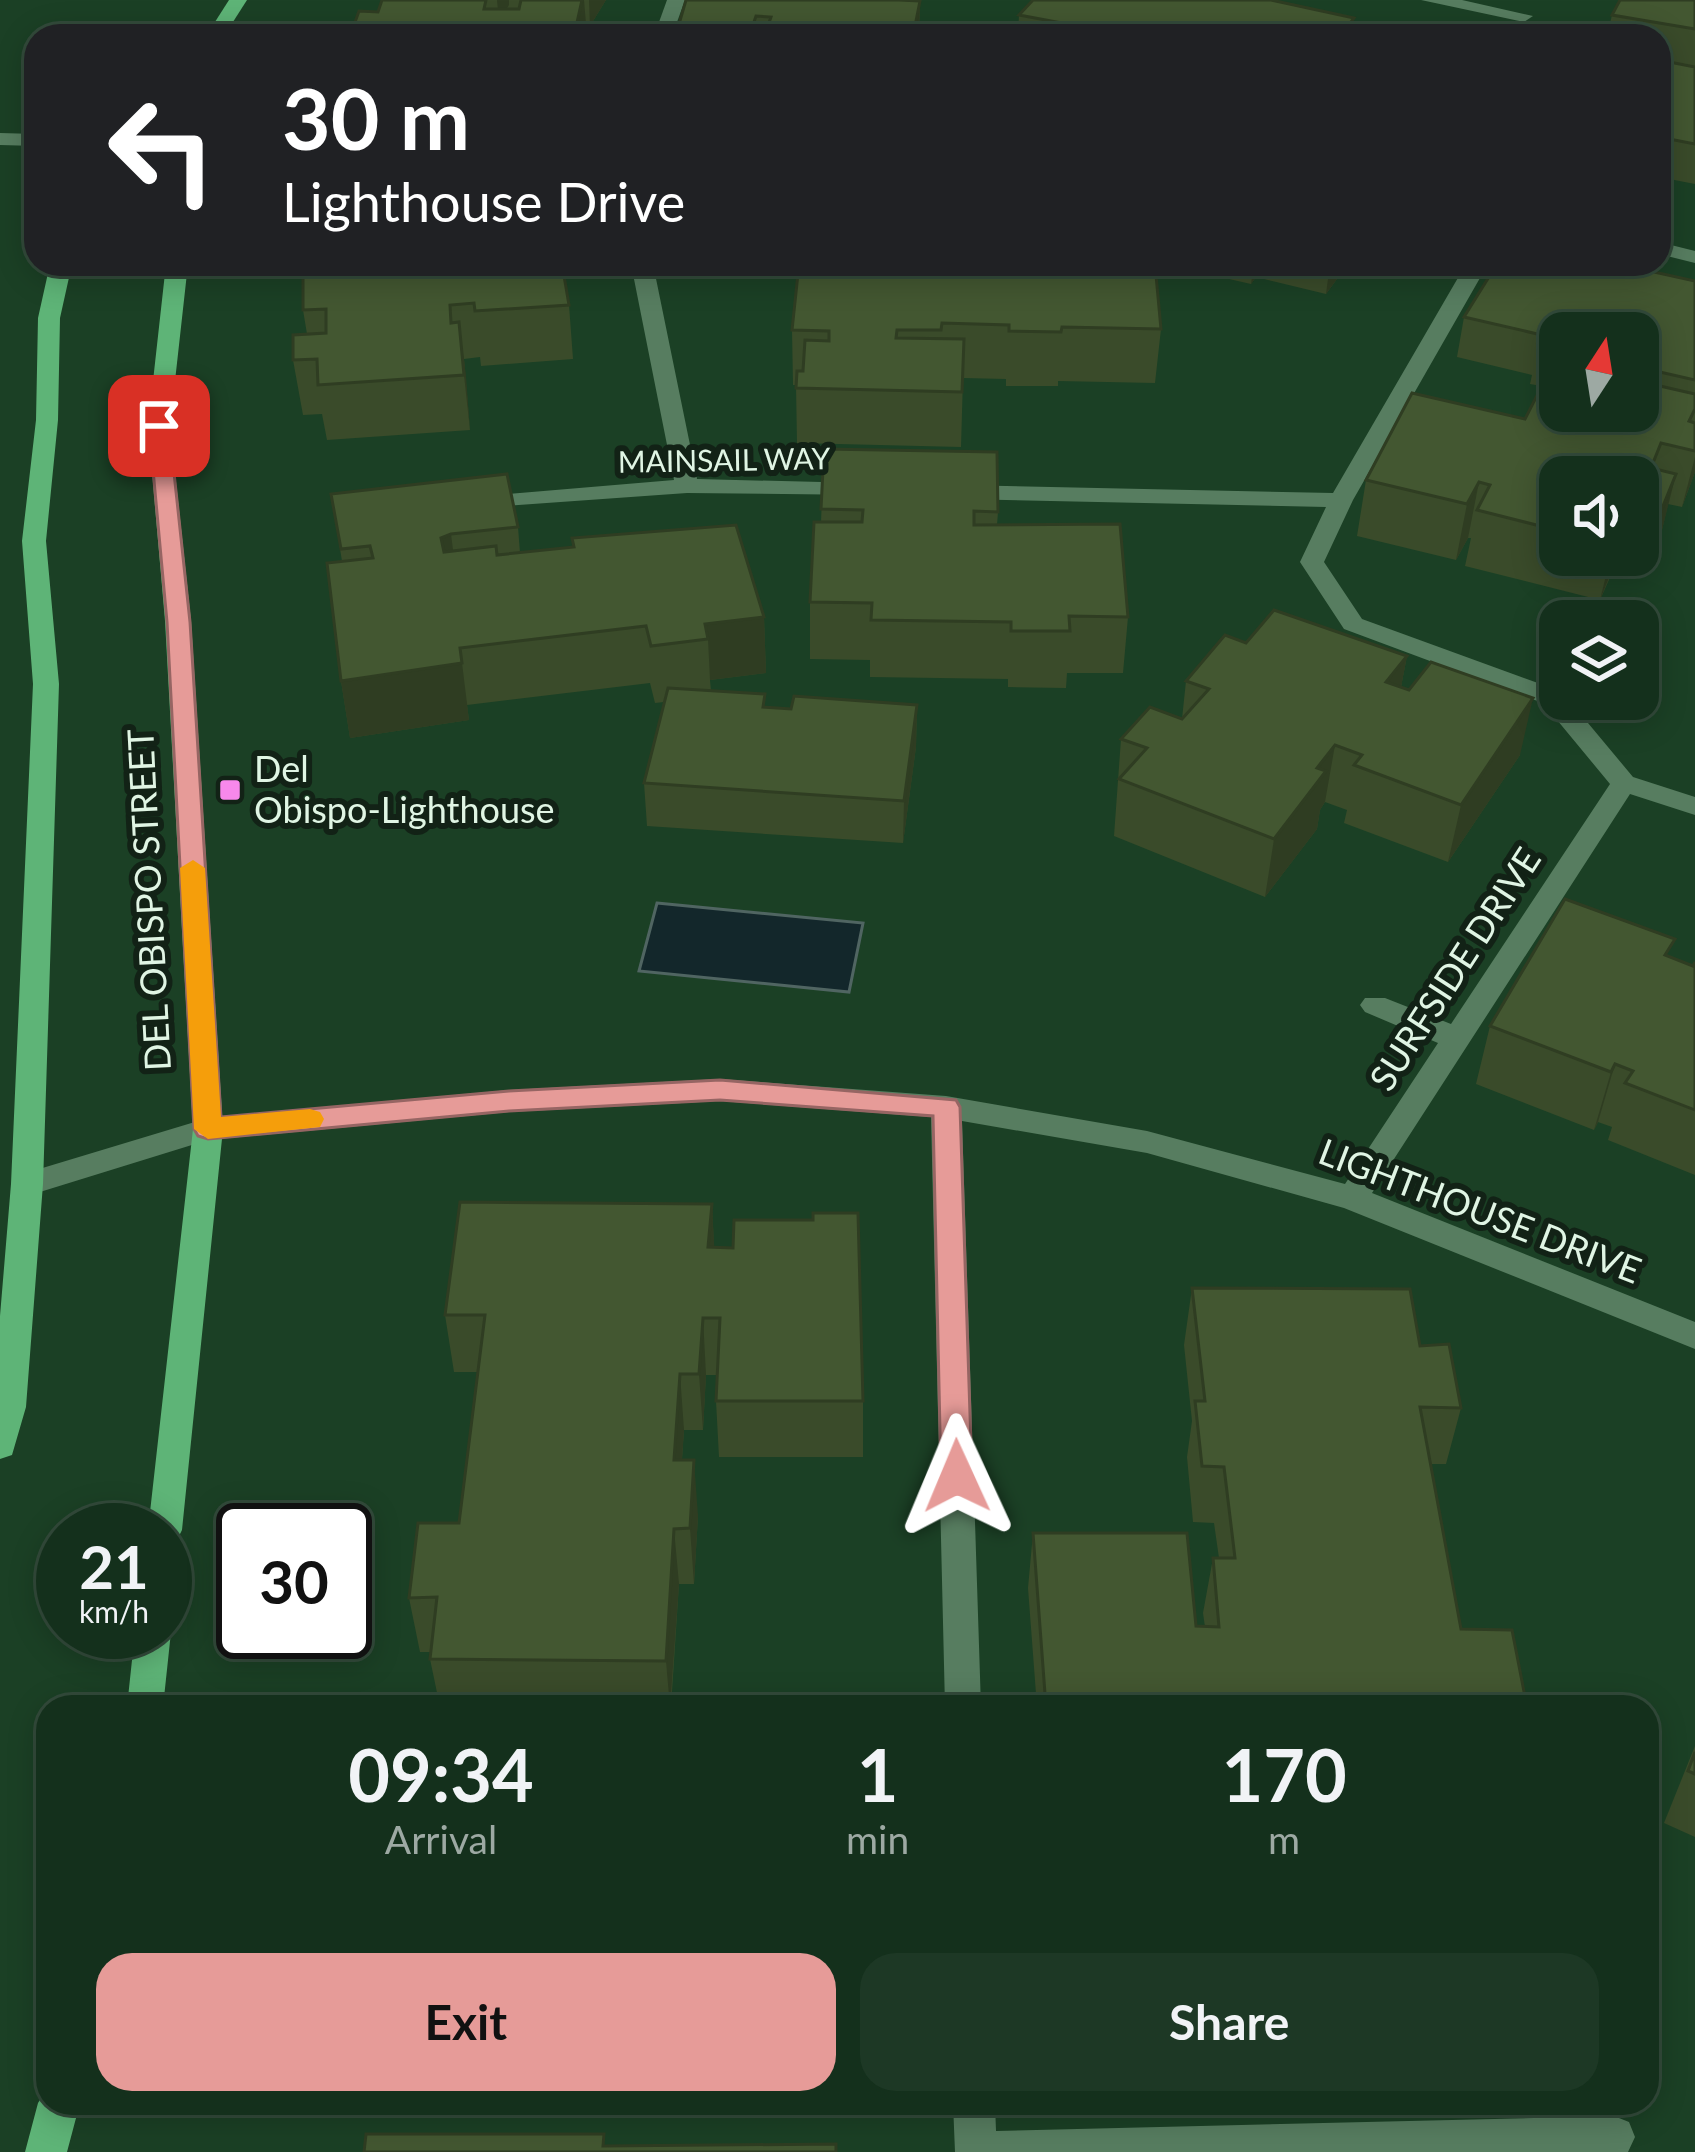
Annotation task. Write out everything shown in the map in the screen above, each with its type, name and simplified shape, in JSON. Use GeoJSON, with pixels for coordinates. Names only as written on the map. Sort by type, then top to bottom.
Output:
{"type":"FeatureCollection","features":[{"type":"Feature","properties":{"kind":"main road"},"geometry":{"type":"LineString","coordinates":[[0,1445],[9,1407],[27,1184],[46,684],[34,541],[47,420],[49,318],[59,276]]}},
{"type":"Feature","properties":{"kind":"main road","name":"DEL OBISPO STREET"},"geometry":{"type":"LineString","coordinates":[[168,1503],[208,1129],[178,622],[159,426],[176,276]]}},
{"type":"Feature","properties":{"kind":"main road"},"geometry":{"type":"LineString","coordinates":[[146,1695],[150,1659]]}},
{"type":"Feature","properties":{"kind":"main road"},"geometry":{"type":"LineString","coordinates":[[46,2152],[55,2115]]}},
{"type":"Feature","properties":{"kind":"street"},"geometry":{"type":"LineString","coordinates":[[1430,0],[1529,8]]}},
{"type":"Feature","properties":{"kind":"street"},"geometry":{"type":"LineString","coordinates":[[644,276],[687,486]]}},
{"type":"Feature","properties":{"kind":"street"},"geometry":{"type":"LineString","coordinates":[[1470,276],[1341,500],[1312,562],[1353,624],[1552,697],[1624,783],[1695,806]]}},
{"type":"Feature","properties":{"kind":"street","name":"MAINSAIL WAY"},"geometry":{"type":"LineString","coordinates":[[442,507],[687,486],[1341,500]]}},
{"type":"Feature","properties":{"kind":"street","name":"SURFSIDE DRIVE"},"geometry":{"type":"LineString","coordinates":[[1352,1198],[1624,783]]}},
{"type":"Feature","properties":{"kind":"street"},"geometry":{"type":"LineString","coordinates":[[1375,1005],[1456,1038]]}},
{"type":"Feature","properties":{"kind":"street","name":"LIGHTHOUSE DRIVE"},"geometry":{"type":"LineString","coordinates":[[27,1184],[208,1129],[509,1101],[720,1090],[946,1107],[1147,1142],[1352,1198],[1695,1336]]}},
{"type":"Feature","properties":{"kind":"street"},"geometry":{"type":"LineString","coordinates":[[946,1107],[963,1695]]}},
{"type":"Feature","properties":{"kind":"street"},"geometry":{"type":"LineString","coordinates":[[974,2115],[976,2152]]}},
{"type":"Feature","properties":{"kind":"street"},"geometry":{"type":"LineString","coordinates":[[989,2152],[1614,2137]]}},
{"type":"Feature","properties":{"kind":"water"},"geometry":{"type":"Polygon","coordinates":[[[657,903],[863,923],[849,992],[639,971],[657,903]]]}},
{"type":"Feature","properties":{"kind":"building"},"geometry":{"type":"Polygon","coordinates":[[[382,0],[486,0],[484,9],[519,9],[521,0],[582,0],[577,24],[354,24],[359,11],[378,12],[382,0]]]}},
{"type":"Feature","properties":{"kind":"building"},"geometry":{"type":"Polygon","coordinates":[[[686,0],[920,1],[915,24],[768,24],[771,17],[756,16],[753,24],[679,24],[686,0]]]}},
{"type":"Feature","properties":{"kind":"building"},"geometry":{"type":"Polygon","coordinates":[[[1033,0],[1271,0],[1354,18],[1350,24],[1067,24],[1019,15],[1033,0]]]}},
{"type":"Feature","properties":{"kind":"building"},"geometry":{"type":"Polygon","coordinates":[[[1620,0],[1695,0],[1695,29],[1612,15],[1620,0]]]}},
{"type":"Feature","properties":{"kind":"building"},"geometry":{"type":"Polygon","coordinates":[[[1671,62],[1695,67],[1695,144],[1671,139],[1671,62]]]}},
{"type":"Feature","properties":{"kind":"building"},"geometry":{"type":"Polygon","coordinates":[[[303,276],[564,276],[569,305],[475,311],[474,303],[450,305],[451,323],[459,322],[464,375],[318,385],[317,359],[293,360],[293,335],[326,333],[326,309],[303,310],[303,276]]]}},
{"type":"Feature","properties":{"kind":"building"},"geometry":{"type":"Polygon","coordinates":[[[798,276],[1156,276],[1161,329],[1009,331],[1009,325],[942,323],[941,330],[897,330],[896,338],[964,339],[962,392],[796,388],[797,371],[803,371],[805,340],[829,341],[829,331],[792,330],[798,276]]]}},
{"type":"Feature","properties":{"kind":"building"},"geometry":{"type":"Polygon","coordinates":[[[1490,276],[1671,276],[1695,281],[1695,380],[1659,372],[1659,312],[1539,312],[1539,334],[1464,317],[1490,276]]]}},
{"type":"Feature","properties":{"kind":"building"},"geometry":{"type":"Polygon","coordinates":[[[1659,386],[1695,394],[1689,421],[1695,423],[1695,451],[1661,443],[1656,456],[1539,456],[1539,526],[1477,510],[1490,485],[1479,482],[1467,504],[1366,480],[1412,393],[1525,419],[1539,391],[1539,432],[1659,432],[1659,386]]]}},
{"type":"Feature","properties":{"kind":"building"},"geometry":{"type":"Polygon","coordinates":[[[824,449],[997,452],[998,512],[974,511],[974,525],[1120,524],[1128,617],[1069,616],[1070,631],[1011,631],[1011,622],[871,620],[872,603],[810,602],[814,522],[862,522],[863,510],[821,509],[824,449]]]}},
{"type":"Feature","properties":{"kind":"building"},"geometry":{"type":"Polygon","coordinates":[[[1659,470],[1676,474],[1659,516],[1659,470]]]}},
{"type":"Feature","properties":{"kind":"building"},"geometry":{"type":"Polygon","coordinates":[[[507,474],[518,527],[451,534],[441,538],[444,552],[496,546],[497,555],[574,547],[572,538],[736,525],[764,617],[705,624],[708,639],[651,646],[646,626],[460,648],[462,663],[341,681],[327,563],[373,558],[370,546],[341,549],[331,494],[507,474]]]}},
{"type":"Feature","properties":{"kind":"building"},"geometry":{"type":"Polygon","coordinates":[[[1274,610],[1407,656],[1386,682],[1409,690],[1431,662],[1533,698],[1461,805],[1354,765],[1362,755],[1335,745],[1317,768],[1326,771],[1274,839],[1119,779],[1147,748],[1121,739],[1150,707],[1182,719],[1209,689],[1186,681],[1225,635],[1246,643],[1274,610]]]}},
{"type":"Feature","properties":{"kind":"building"},"geometry":{"type":"Polygon","coordinates":[[[668,688],[765,694],[763,707],[791,709],[794,696],[917,705],[904,801],[644,783],[668,688]]]}},
{"type":"Feature","properties":{"kind":"building"},"geometry":{"type":"Polygon","coordinates":[[[1565,899],[1675,939],[1665,955],[1693,966],[1695,962],[1695,1110],[1625,1083],[1633,1071],[1615,1064],[1611,1072],[1490,1026],[1565,899]]]}},
{"type":"Feature","properties":{"kind":"building"},"geometry":{"type":"Polygon","coordinates":[[[460,1202],[712,1204],[708,1247],[733,1248],[734,1220],[813,1220],[813,1213],[858,1213],[863,1401],[716,1401],[720,1318],[703,1318],[699,1374],[680,1374],[674,1460],[694,1460],[690,1528],[674,1529],[666,1661],[430,1659],[437,1597],[409,1598],[418,1523],[459,1523],[485,1315],[445,1315],[460,1202]]]}},
{"type":"Feature","properties":{"kind":"building"},"geometry":{"type":"Polygon","coordinates":[[[1192,1288],[1410,1289],[1420,1346],[1449,1344],[1461,1408],[1420,1407],[1461,1629],[1512,1630],[1525,1695],[1045,1695],[1033,1533],[1187,1533],[1196,1626],[1219,1627],[1213,1558],[1235,1558],[1224,1467],[1202,1466],[1195,1401],[1205,1401],[1192,1288]]]}},
{"type":"Feature","properties":{"kind":"building"},"geometry":{"type":"Polygon","coordinates":[[[366,2134],[604,2134],[603,2146],[836,2144],[836,2152],[364,2152],[366,2134]]]}},
{"type":"Feature","properties":{"kind":"slow traffic"},"geometry":{"type":"LineString","coordinates":[[193,868],[208,1129],[310,1119]]}},
{"type":"Feature","properties":{"kind":"place","name":"Del Obispo-Lighthouse"},"geometry":{"type":"Point","coordinates":[230,790]}},
{"type":"Feature","properties":{"kind":"route"},"geometry":{"type":"LineString","coordinates":[[159,426],[178,622],[208,1129],[509,1101],[720,1090],[946,1107],[957,1476]]}}]}
